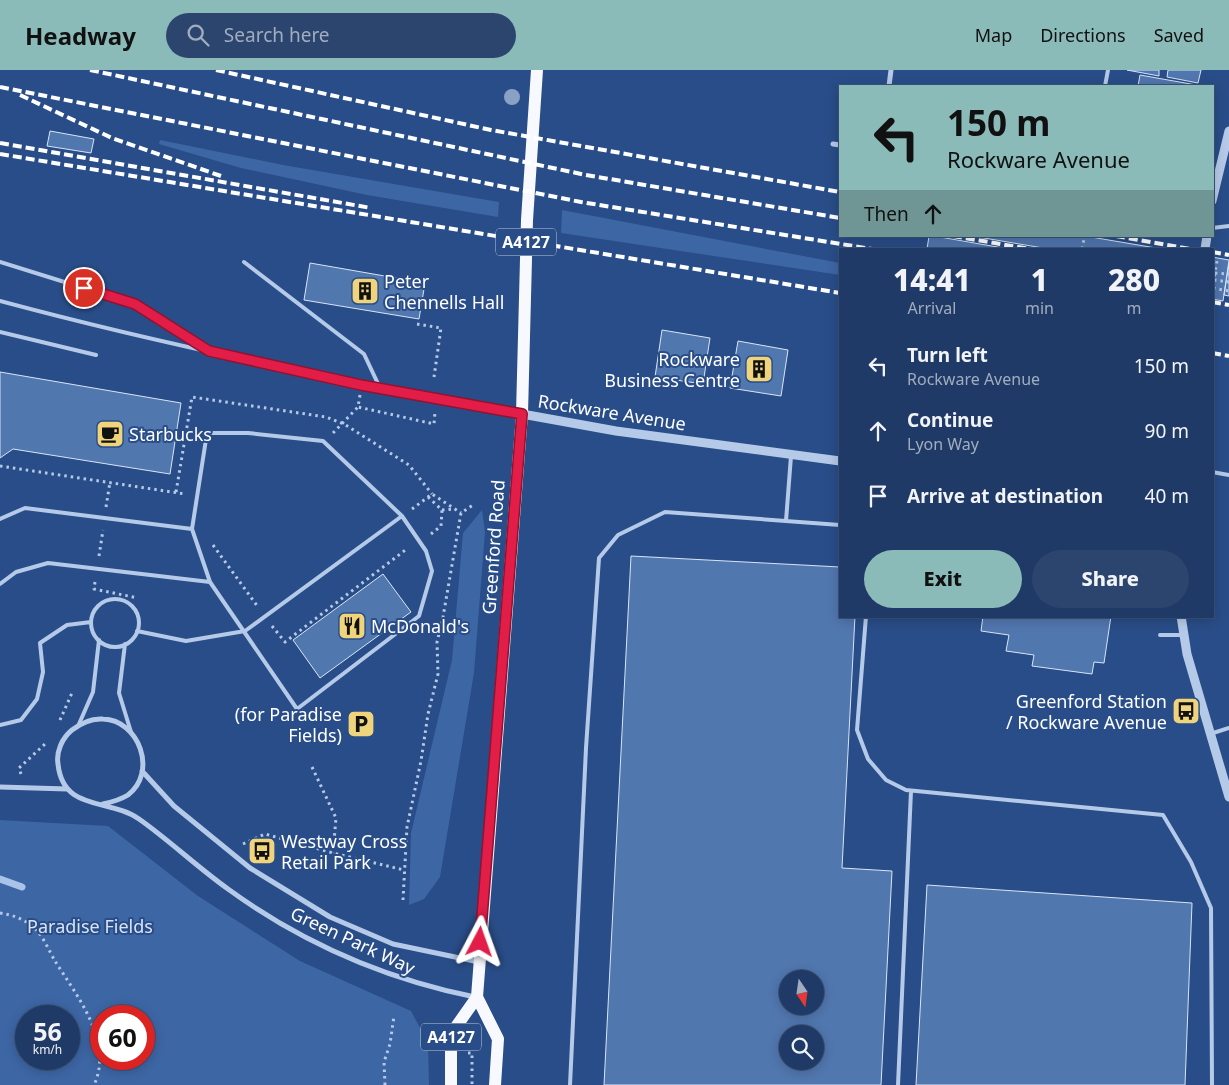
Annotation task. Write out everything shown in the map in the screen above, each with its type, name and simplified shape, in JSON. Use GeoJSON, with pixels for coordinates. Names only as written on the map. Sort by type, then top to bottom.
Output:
{"type":"FeatureCollection","features":[{"type":"Feature","properties":{"kind":"main road","name":"Greenford Road"},"geometry":{"type":"LineString","coordinates":[[495,1085],[498,1039],[477,997],[522,414],[527,220],[538,70]]}},
{"type":"Feature","properties":{"kind":"main road","name":"A4127"},"geometry":{"type":"LineString","coordinates":[[451,1085],[451,1034],[477,997]]}},
{"type":"Feature","properties":{"kind":"street"},"geometry":{"type":"LineString","coordinates":[[889,85],[891,70]]}},
{"type":"Feature","properties":{"kind":"street"},"geometry":{"type":"LineString","coordinates":[[1214,195],[1224,166],[1229,131]]}},
{"type":"Feature","properties":{"kind":"street"},"geometry":{"type":"LineString","coordinates":[[833,144],[839,146]]}},
{"type":"Feature","properties":{"kind":"street","name":"Rockware Avenue"},"geometry":{"type":"LineString","coordinates":[[522,414],[616,431],[839,461]]}},
{"type":"Feature","properties":{"kind":"street"},"geometry":{"type":"LineString","coordinates":[[1181,618],[1187,654],[1229,798]]}},
{"type":"Feature","properties":{"kind":"street"},"geometry":{"type":"LineString","coordinates":[[67,789],[60,776],[59,754],[68,734],[79,724],[91,720],[104,719],[116,722],[132,734],[138,742],[142,756],[142,770],[129,794],[103,804]]}},
{"type":"Feature","properties":{"kind":"street","name":"Green Park Way"},"geometry":{"type":"LineString","coordinates":[[142,770],[174,806],[250,868],[339,921],[393,944],[479,962]]}},
{"type":"Feature","properties":{"kind":"street","name":"Green Park Way"},"geometry":{"type":"LineString","coordinates":[[0,787],[67,789],[84,800],[103,804],[137,817],[228,889],[304,937],[392,976],[429,988],[477,997]]}},
{"type":"Feature","properties":{"kind":"lane"},"geometry":{"type":"LineString","coordinates":[[1105,85],[1108,70]]}},
{"type":"Feature","properties":{"kind":"lane"},"geometry":{"type":"LineString","coordinates":[[1214,228],[1229,226]]}},
{"type":"Feature","properties":{"kind":"lane"},"geometry":{"type":"LineString","coordinates":[[0,262],[135,304],[209,351]]}},
{"type":"Feature","properties":{"kind":"lane"},"geometry":{"type":"LineString","coordinates":[[244,262],[364,354],[380,388]]}},
{"type":"Feature","properties":{"kind":"lane","name":"Rockware Avenue"},"geometry":{"type":"LineString","coordinates":[[0,301],[113,331],[361,385],[522,414]]}},
{"type":"Feature","properties":{"kind":"lane"},"geometry":{"type":"LineString","coordinates":[[0,332],[96,355]]}},
{"type":"Feature","properties":{"kind":"lane"},"geometry":{"type":"LineString","coordinates":[[207,433],[248,433],[324,441],[402,516],[426,551],[432,571],[419,616],[297,709],[210,582],[192,529],[207,433]]}},
{"type":"Feature","properties":{"kind":"lane"},"geometry":{"type":"LineString","coordinates":[[786,521],[791,453]]}},
{"type":"Feature","properties":{"kind":"lane"},"geometry":{"type":"LineString","coordinates":[[1214,472],[1229,475]]}},
{"type":"Feature","properties":{"kind":"lane"},"geometry":{"type":"LineString","coordinates":[[0,519],[25,508],[192,529]]}},
{"type":"Feature","properties":{"kind":"lane"},"geometry":{"type":"LineString","coordinates":[[570,1085],[586,748],[599,558],[618,535],[665,512],[839,525]]}},
{"type":"Feature","properties":{"kind":"lane"},"geometry":{"type":"LineString","coordinates":[[137,631],[186,641],[245,631],[402,516]]}},
{"type":"Feature","properties":{"kind":"lane"},"geometry":{"type":"LineString","coordinates":[[0,584],[16,572],[48,563],[210,582]]}},
{"type":"Feature","properties":{"kind":"lane"},"geometry":{"type":"LineString","coordinates":[[118,599],[132,606],[139,619],[137,631],[132,640],[125,644],[112,646],[99,640],[92,628],[91,622],[97,607],[103,602],[118,599]]}},
{"type":"Feature","properties":{"kind":"lane"},"geometry":{"type":"LineString","coordinates":[[866,618],[858,730],[868,758],[886,780],[912,791],[1163,815],[1191,862],[1211,908],[1212,1085]]}},
{"type":"Feature","properties":{"kind":"lane"},"geometry":{"type":"LineString","coordinates":[[0,725],[21,720],[37,699],[44,672],[40,643],[67,625],[91,622]]}},
{"type":"Feature","properties":{"kind":"lane"},"geometry":{"type":"LineString","coordinates":[[1160,635],[1184,635]]}},
{"type":"Feature","properties":{"kind":"lane"},"geometry":{"type":"LineString","coordinates":[[79,724],[92,692],[99,640]]}},
{"type":"Feature","properties":{"kind":"lane"},"geometry":{"type":"LineString","coordinates":[[125,644],[119,693],[132,734]]}},
{"type":"Feature","properties":{"kind":"lane"},"geometry":{"type":"LineString","coordinates":[[1210,734],[1229,728]]}},
{"type":"Feature","properties":{"kind":"lane"},"geometry":{"type":"LineString","coordinates":[[898,1085],[912,791]]}},
{"type":"Feature","properties":{"kind":"path"},"geometry":{"type":"LineString","coordinates":[[1082,248],[1084,239]]}},
{"type":"Feature","properties":{"kind":"path"},"geometry":{"type":"LineString","coordinates":[[1217,261],[1214,280],[1229,282]]}},
{"type":"Feature","properties":{"kind":"path"},"geometry":{"type":"LineString","coordinates":[[1216,272],[1229,274]]}},
{"type":"Feature","properties":{"kind":"path"},"geometry":{"type":"LineString","coordinates":[[1214,289],[1229,291]]}},
{"type":"Feature","properties":{"kind":"path"},"geometry":{"type":"LineString","coordinates":[[417,324],[441,328],[434,377]]}},
{"type":"Feature","properties":{"kind":"path"},"geometry":{"type":"LineString","coordinates":[[361,385],[358,407],[344,424],[409,465],[432,494],[460,512]]}},
{"type":"Feature","properties":{"kind":"path"},"geometry":{"type":"LineString","coordinates":[[358,407],[434,424]]}},
{"type":"Feature","properties":{"kind":"path"},"geometry":{"type":"LineString","coordinates":[[0,466],[186,494]]}},
{"type":"Feature","properties":{"kind":"path"},"geometry":{"type":"LineString","coordinates":[[110,482],[94,589],[138,598]]}},
{"type":"Feature","properties":{"kind":"path"},"geometry":{"type":"LineString","coordinates":[[402,516],[432,494]]}},
{"type":"Feature","properties":{"kind":"path"},"geometry":{"type":"LineString","coordinates":[[460,512],[473,505]]}},
{"type":"Feature","properties":{"kind":"path"},"geometry":{"type":"LineString","coordinates":[[442,510],[455,509]]}},
{"type":"Feature","properties":{"kind":"path"},"geometry":{"type":"LineString","coordinates":[[404,900],[407,827],[421,761],[428,714],[438,674],[436,642],[443,616],[460,512]]}},
{"type":"Feature","properties":{"kind":"path"},"geometry":{"type":"LineString","coordinates":[[56,728],[72,693]]}},
{"type":"Feature","properties":{"kind":"path"},"geometry":{"type":"LineString","coordinates":[[26,788],[19,768],[46,743]]}},
{"type":"Feature","properties":{"kind":"path"},"geometry":{"type":"LineString","coordinates":[[312,767],[336,818],[333,853]]}},
{"type":"Feature","properties":{"kind":"path"},"geometry":{"type":"LineString","coordinates":[[229,851],[265,834],[404,870]]}},
{"type":"Feature","properties":{"kind":"path"},"geometry":{"type":"LineString","coordinates":[[0,913],[15,916],[34,926],[92,1021],[97,1042],[98,1075],[94,1085]]}},
{"type":"Feature","properties":{"kind":"path"},"geometry":{"type":"LineString","coordinates":[[385,1085],[384,1062],[390,1044],[394,1016]]}},
{"type":"Feature","properties":{"kind":"path"},"geometry":{"type":"LineString","coordinates":[[462,1052],[472,1053],[472,1085]]}},
{"type":"Feature","properties":{"kind":"green space"},"geometry":{"type":"Polygon","coordinates":[[[160,140],[283,165],[499,202],[498,217],[367,195],[241,168],[159,144],[160,140]]]}},
{"type":"Feature","properties":{"kind":"green space"},"geometry":{"type":"Polygon","coordinates":[[[562,210],[839,263],[839,275],[561,233],[562,210]]]}},
{"type":"Feature","properties":{"kind":"green space"},"geometry":{"type":"Polygon","coordinates":[[[482,510],[485,532],[474,673],[440,877],[424,899],[409,905],[411,833],[452,660],[463,533],[482,510]]]}},
{"type":"Feature","properties":{"kind":"green space","name":"Paradise Fields"},"geometry":{"type":"Polygon","coordinates":[[[0,820],[108,826],[198,896],[300,961],[411,1011],[428,1043],[429,1085],[0,1085],[0,820]]]}},
{"type":"Feature","properties":{"kind":"building"},"geometry":{"type":"Polygon","coordinates":[[[1127,70],[1159,70],[1159,76],[1127,70]]]}},
{"type":"Feature","properties":{"kind":"building"},"geometry":{"type":"Polygon","coordinates":[[[1168,70],[1201,70],[1198,83],[1167,77],[1168,70]]]}},
{"type":"Feature","properties":{"kind":"building"},"geometry":{"type":"Polygon","coordinates":[[[1140,75],[1196,85],[1138,85],[1140,75]]]}},
{"type":"Feature","properties":{"kind":"building"},"geometry":{"type":"Polygon","coordinates":[[[50,131],[94,139],[91,153],[47,146],[50,131]]]}},
{"type":"Feature","properties":{"kind":"building"},"geometry":{"type":"Polygon","coordinates":[[[929,237],[940,237],[1003,248],[927,248],[929,237]]]}},
{"type":"Feature","properties":{"kind":"building"},"geometry":{"type":"Polygon","coordinates":[[[978,237],[1091,237],[1156,248],[1043,248],[978,237]]]}},
{"type":"Feature","properties":{"kind":"building"},"geometry":{"type":"Polygon","coordinates":[[[1214,257],[1229,260],[1223,301],[1214,299],[1214,257]]]}},
{"type":"Feature","properties":{"kind":"building","name":"Peter Chennells Hall"},"geometry":{"type":"Polygon","coordinates":[[[310,263],[425,283],[419,319],[304,300],[310,263]]]}},
{"type":"Feature","properties":{"kind":"building"},"geometry":{"type":"Polygon","coordinates":[[[1229,264],[1229,296],[1224,295],[1229,264]]]}},
{"type":"Feature","properties":{"kind":"building"},"geometry":{"type":"Polygon","coordinates":[[[662,330],[710,338],[703,384],[655,377],[662,330]]]}},
{"type":"Feature","properties":{"kind":"building","name":"Rockware Business Centre"},"geometry":{"type":"Polygon","coordinates":[[[738,341],[788,350],[781,396],[730,388],[738,341]]]}},
{"type":"Feature","properties":{"kind":"building"},"geometry":{"type":"Polygon","coordinates":[[[0,372],[181,403],[170,474],[13,449],[0,458],[0,372]]]}},
{"type":"Feature","properties":{"kind":"building"},"geometry":{"type":"Polygon","coordinates":[[[631,556],[839,567],[839,618],[855,618],[842,868],[892,871],[881,1085],[604,1085],[631,556]]]}},
{"type":"Feature","properties":{"kind":"building","name":"McDonald's"},"geometry":{"type":"Polygon","coordinates":[[[383,574],[411,612],[320,678],[293,640],[383,574]]]}},
{"type":"Feature","properties":{"kind":"building"},"geometry":{"type":"Polygon","coordinates":[[[983,618],[1111,618],[1104,663],[1094,662],[1092,674],[1032,666],[1034,655],[1006,651],[1009,635],[981,631],[983,618]]]}},
{"type":"Feature","properties":{"kind":"building"},"geometry":{"type":"Polygon","coordinates":[[[927,885],[1192,903],[1185,1085],[916,1085],[927,885]]]}},
{"type":"Feature","properties":{"kind":"waterway"},"geometry":{"type":"LineString","coordinates":[[0,879],[22,887]]}},
{"type":"Feature","properties":{"kind":"railway"},"geometry":{"type":"LineString","coordinates":[[90,70],[586,175],[839,218]]}},
{"type":"Feature","properties":{"kind":"railway"},"geometry":{"type":"LineString","coordinates":[[216,70],[491,130],[839,192]]}},
{"type":"Feature","properties":{"kind":"railway"},"geometry":{"type":"LineString","coordinates":[[0,87],[581,202],[866,248]]}},
{"type":"Feature","properties":{"kind":"railway"},"geometry":{"type":"LineString","coordinates":[[20,95],[112,138],[221,176]]}},
{"type":"Feature","properties":{"kind":"railway"},"geometry":{"type":"LineString","coordinates":[[0,143],[371,208]]}},
{"type":"Feature","properties":{"kind":"railway"},"geometry":{"type":"LineString","coordinates":[[0,154],[839,293]]}},
{"type":"Feature","properties":{"kind":"railway"},"geometry":{"type":"LineString","coordinates":[[959,237],[1024,248]]}},
{"type":"Feature","properties":{"kind":"railway"},"geometry":{"type":"LineString","coordinates":[[1122,237],[1185,248]]}},
{"type":"Feature","properties":{"kind":"railway"},"geometry":{"type":"LineString","coordinates":[[1214,252],[1229,255]]}},
{"type":"Feature","properties":{"kind":"railway"},"geometry":{"type":"LineString","coordinates":[[1214,302],[1229,305]]}},
{"type":"Feature","properties":{"kind":"railway"},"geometry":{"type":"LineString","coordinates":[[1214,353],[1229,356]]}},
{"type":"Feature","properties":{"kind":"place","name":"Peter Chennells Hall"},"geometry":{"type":"Point","coordinates":[365,291]}},
{"type":"Feature","properties":{"kind":"place","name":"Rockware Business Centre"},"geometry":{"type":"Point","coordinates":[759,369]}},
{"type":"Feature","properties":{"kind":"place","name":"Starbucks"},"geometry":{"type":"Point","coordinates":[110,434]}},
{"type":"Feature","properties":{"kind":"place","name":"McDonald's"},"geometry":{"type":"Point","coordinates":[352,626]}},
{"type":"Feature","properties":{"kind":"place","name":"Greenford Station / Rockware Avenue"},"geometry":{"type":"Point","coordinates":[1186,711]}},
{"type":"Feature","properties":{"kind":"place","name":"(for Paradise Fields)"},"geometry":{"type":"Point","coordinates":[361,724]}},
{"type":"Feature","properties":{"kind":"place","name":"Westway Cross Retail Park"},"geometry":{"type":"Point","coordinates":[262,851]}},
{"type":"Feature","properties":{"kind":"route"},"geometry":{"type":"LineString","coordinates":[[84,288],[135,304],[209,351],[361,385],[522,414],[480,942]]}}]}
